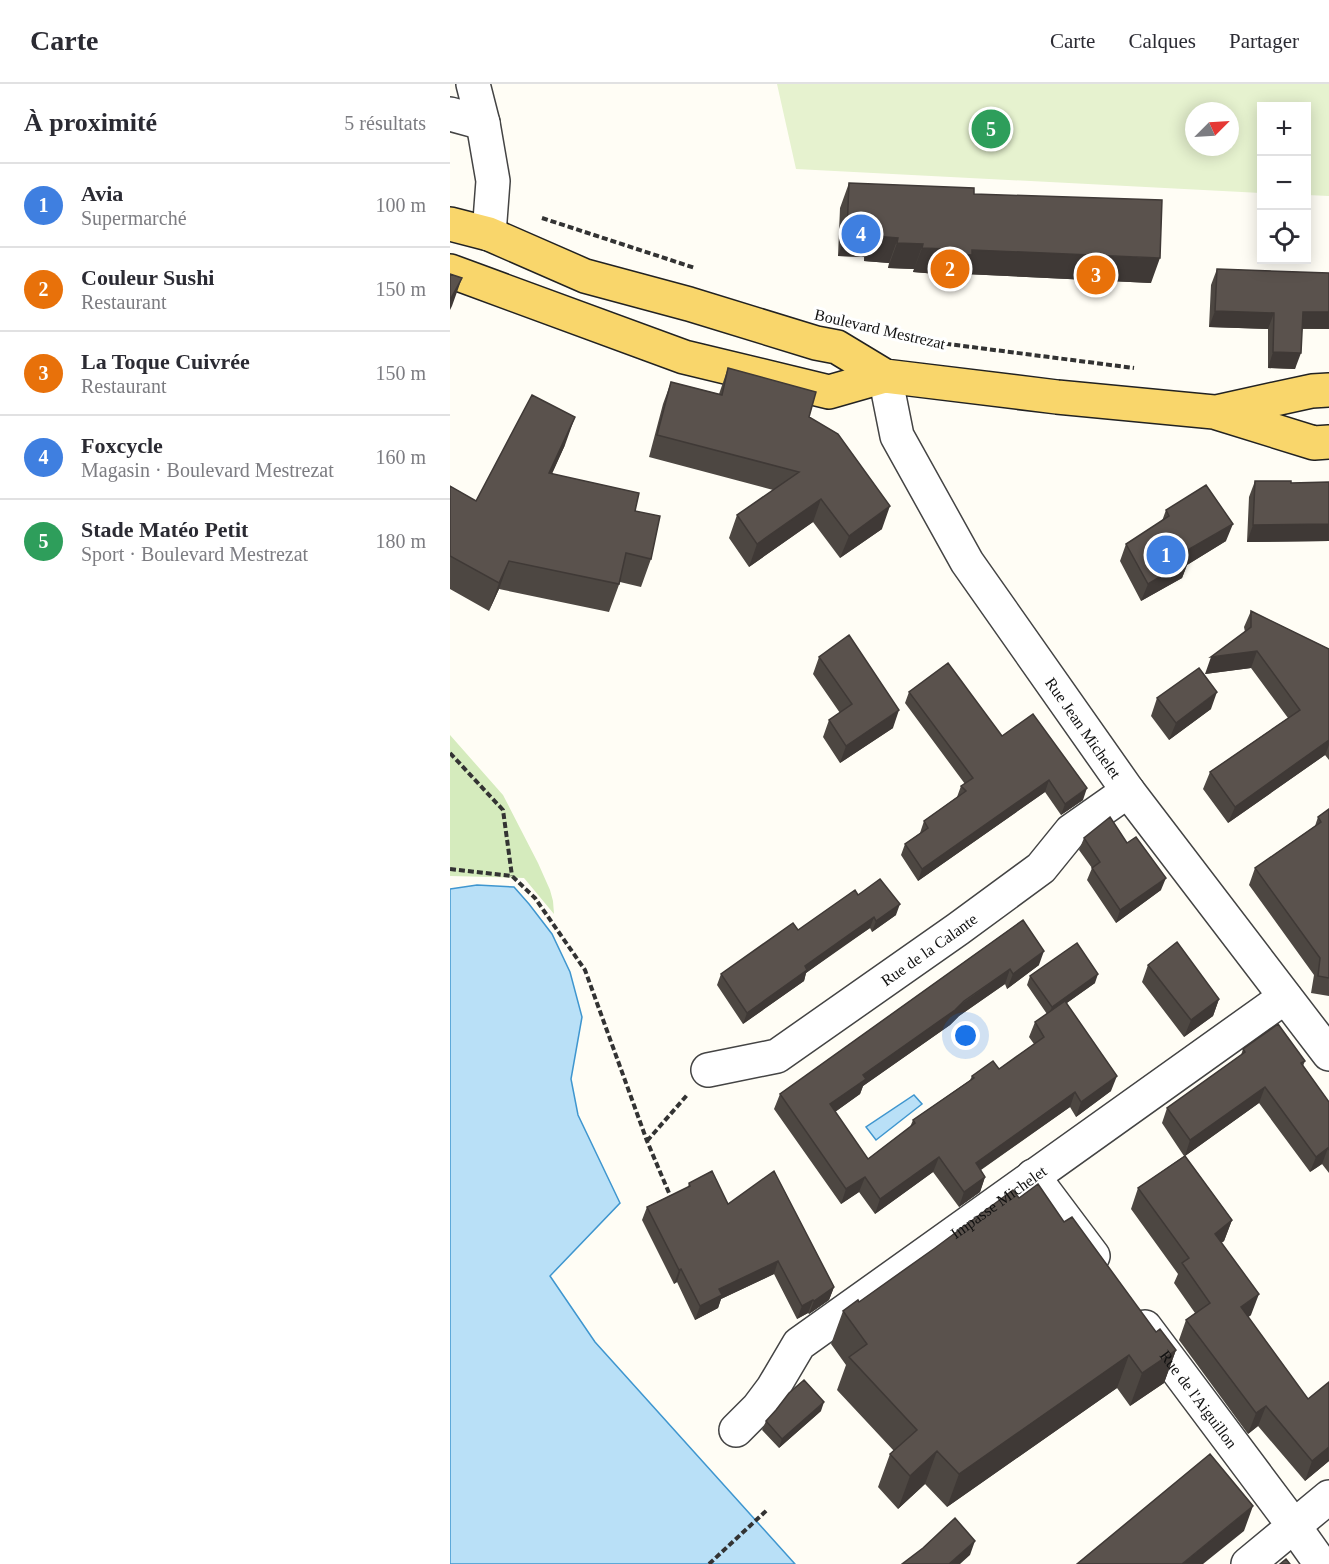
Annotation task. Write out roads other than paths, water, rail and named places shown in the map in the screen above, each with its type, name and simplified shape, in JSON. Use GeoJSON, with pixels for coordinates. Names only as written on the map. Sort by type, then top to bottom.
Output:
{"type":"FeatureCollection","features":[{"type":"Feature","properties":{"kind":"main road","name":"Boulevard Mestrezat"},"geometry":{"type":"LineString","coordinates":[[450,224],[489,234],[585,276],[689,304],[816,343],[837,347],[885,376]]}},
{"type":"Feature","properties":{"kind":"main road","name":"Boulevard Mestrezat"},"geometry":{"type":"LineString","coordinates":[[450,271],[684,357],[829,392],[885,376],[1057,397],[1214,412],[1314,443],[1329,442]]}},
{"type":"Feature","properties":{"kind":"main road","name":"Boulevard Mestrezat"},"geometry":{"type":"LineString","coordinates":[[1214,412],[1312,391],[1329,390]]}},
{"type":"Feature","properties":{"kind":"street"},"geometry":{"type":"LineString","coordinates":[[473,84],[483,123],[493,181],[489,234]]}},
{"type":"Feature","properties":{"kind":"street"},"geometry":{"type":"LineString","coordinates":[[450,114],[483,123]]}},
{"type":"Feature","properties":{"kind":"street","name":"Rue Jean Michelet"},"geometry":{"type":"LineString","coordinates":[[885,376],[897,436],[967,562],[1128,790],[1328,1050]]}},
{"type":"Feature","properties":{"kind":"street","name":"Rue de la Calante"},"geometry":{"type":"LineString","coordinates":[[708,1070],[777,1056],[1041,868],[1071,831],[1128,790]]}},
{"type":"Feature","properties":{"kind":"street","name":"Impasse Michelet"},"geometry":{"type":"LineString","coordinates":[[736,1430],[768,1395],[799,1344],[1285,997]]}},
{"type":"Feature","properties":{"kind":"street","name":"Rue de l'Aiguillon"},"geometry":{"type":"LineString","coordinates":[[1033,1176],[1321,1564]]}},
{"type":"Feature","properties":{"kind":"street"},"geometry":{"type":"LineString","coordinates":[[1248,1564],[1329,1497]]}},
{"type":"Feature","properties":{"kind":"water"},"geometry":{"type":"Polygon","coordinates":[[[477,885],[514,887],[552,934],[570,972],[582,1017],[571,1079],[578,1115],[620,1203],[550,1276],[595,1342],[795,1564],[450,1564],[450,889],[477,885]]]}},
{"type":"Feature","properties":{"kind":"water"},"geometry":{"type":"Polygon","coordinates":[[[914,1095],[922,1104],[876,1140],[866,1127],[914,1095]]]}},
{"type":"Feature","properties":{"kind":"place","name":"Stade Matéo Petit"},"geometry":{"type":"Point","coordinates":[991,129]}},
{"type":"Feature","properties":{"kind":"place","name":"Foxcycle"},"geometry":{"type":"Point","coordinates":[861,234]}},
{"type":"Feature","properties":{"kind":"place","name":"Couleur Sushi"},"geometry":{"type":"Point","coordinates":[950,269]}},
{"type":"Feature","properties":{"kind":"place","name":"La Toque Cuivrée"},"geometry":{"type":"Point","coordinates":[1096,275]}},
{"type":"Feature","properties":{"kind":"place","name":"Avia"},"geometry":{"type":"Point","coordinates":[1166,555]}}]}
